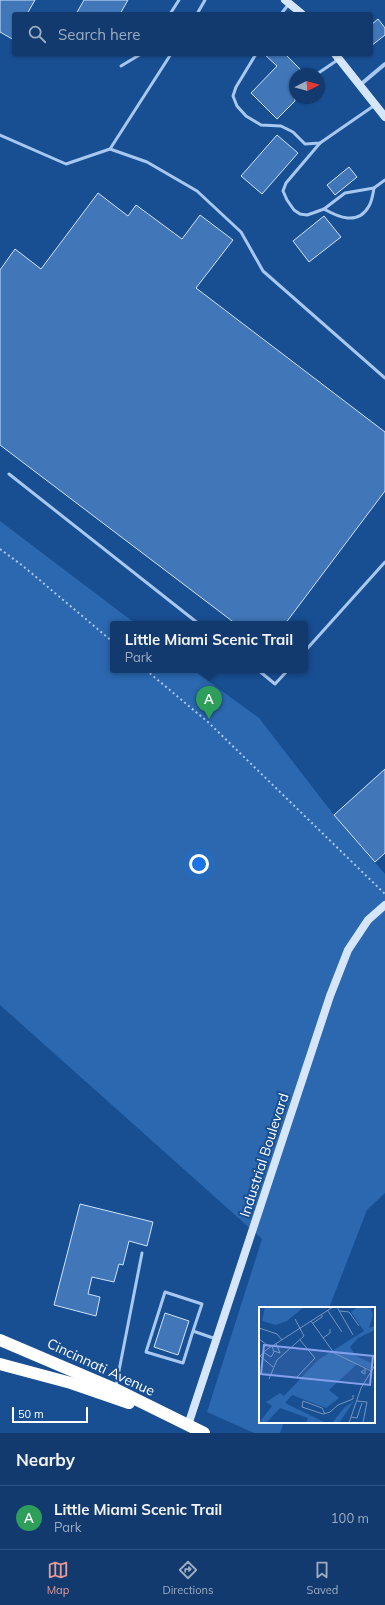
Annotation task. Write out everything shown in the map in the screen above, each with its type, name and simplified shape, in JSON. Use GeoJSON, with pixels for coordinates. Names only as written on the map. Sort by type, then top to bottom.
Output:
{"type":"FeatureCollection","features":[{"type":"Feature","properties":{"kind":"highway","name":"Cincinnati Avenue"},"geometry":{"type":"LineString","coordinates":[[0,1340],[202,1432]]}},
{"type":"Feature","properties":{"kind":"highway","name":"Cincinnati Avenue"},"geometry":{"type":"LineString","coordinates":[[0,1364],[114,1393]]}},
{"type":"Feature","properties":{"kind":"street"},"geometry":{"type":"LineString","coordinates":[[287,2],[300,12]]}},
{"type":"Feature","properties":{"kind":"street"},"geometry":{"type":"LineString","coordinates":[[337,57],[385,117]]}},
{"type":"Feature","properties":{"kind":"street"},"geometry":{"type":"LineString","coordinates":[[360,85],[385,64]]}},
{"type":"Feature","properties":{"kind":"street","name":"Industrial Boulevard"},"geometry":{"type":"LineString","coordinates":[[188,1425],[328,1003],[348,950],[368,920],[385,905]]}},
{"type":"Feature","properties":{"kind":"lane"},"geometry":{"type":"LineString","coordinates":[[171,12],[179,0]]}},
{"type":"Feature","properties":{"kind":"lane"},"geometry":{"type":"LineString","coordinates":[[197,12],[205,0]]}},
{"type":"Feature","properties":{"kind":"lane"},"geometry":{"type":"LineString","coordinates":[[282,12],[287,2]]}},
{"type":"Feature","properties":{"kind":"lane"},"geometry":{"type":"LineString","coordinates":[[121,66],[138,56]]}},
{"type":"Feature","properties":{"kind":"lane"},"geometry":{"type":"LineString","coordinates":[[110,150],[170,56]]}},
{"type":"Feature","properties":{"kind":"lane"},"geometry":{"type":"LineString","coordinates":[[255,56],[236,87],[233,96],[237,106],[246,116],[261,125],[281,126],[292,132],[305,144],[320,143]]}},
{"type":"Feature","properties":{"kind":"lane"},"geometry":{"type":"LineString","coordinates":[[325,68],[337,57]]}},
{"type":"Feature","properties":{"kind":"lane"},"geometry":{"type":"LineString","coordinates":[[375,104],[320,143],[286,183],[283,191],[294,210],[300,214],[307,215],[324,209],[345,193],[374,188],[385,180]]}},
{"type":"Feature","properties":{"kind":"lane"},"geometry":{"type":"LineString","coordinates":[[0,135],[66,164],[110,150],[147,162],[197,191],[241,232],[263,271],[385,378]]}},
{"type":"Feature","properties":{"kind":"lane"},"geometry":{"type":"LineString","coordinates":[[324,209],[344,219],[356,217],[364,213],[369,206],[374,188]]}},
{"type":"Feature","properties":{"kind":"lane"},"geometry":{"type":"LineString","coordinates":[[9,474],[195,621]]}},
{"type":"Feature","properties":{"kind":"lane"},"geometry":{"type":"LineString","coordinates":[[308,648],[385,562]]}},
{"type":"Feature","properties":{"kind":"lane"},"geometry":{"type":"LineString","coordinates":[[262,673],[275,684],[285,673]]}},
{"type":"Feature","properties":{"kind":"lane"},"geometry":{"type":"LineString","coordinates":[[114,1393],[142,1253]]}},
{"type":"Feature","properties":{"kind":"lane"},"geometry":{"type":"LineString","coordinates":[[165,1292],[202,1304],[193,1331],[183,1364],[146,1352],[165,1292]]}},
{"type":"Feature","properties":{"kind":"lane"},"geometry":{"type":"LineString","coordinates":[[193,1331],[216,1339]]}},
{"type":"Feature","properties":{"kind":"path"},"geometry":{"type":"LineString","coordinates":[[0,549],[23,566],[110,639]]}},
{"type":"Feature","properties":{"kind":"path"},"geometry":{"type":"LineString","coordinates":[[150,673],[209,723],[385,894]]}},
{"type":"Feature","properties":{"kind":"shaded area"},"geometry":{"type":"Polygon","coordinates":[[[0,521],[132,621],[110,621],[110,673],[197,673],[259,718],[334,815],[385,874],[385,1193],[367,1210],[329,1307],[259,1307],[259,1423],[284,1423],[280,1433],[254,1433],[207,1412],[262,1239],[0,1005],[0,521]]]}},
{"type":"Feature","properties":{"kind":"building"},"geometry":{"type":"Polygon","coordinates":[[[0,0],[35,0],[28,12],[12,12],[12,39],[0,32],[0,0]]]}},
{"type":"Feature","properties":{"kind":"building"},"geometry":{"type":"Polygon","coordinates":[[[84,0],[128,0],[121,12],[77,12],[84,0]]]}},
{"type":"Feature","properties":{"kind":"building"},"geometry":{"type":"Polygon","coordinates":[[[378,19],[385,28],[385,35],[373,44],[373,23],[378,19]]]}},
{"type":"Feature","properties":{"kind":"building"},"geometry":{"type":"Polygon","coordinates":[[[266,56],[287,56],[299,68],[289,68],[289,104],[292,104],[277,119],[251,93],[277,66],[266,56]]]}},
{"type":"Feature","properties":{"kind":"building"},"geometry":{"type":"Polygon","coordinates":[[[277,135],[298,153],[262,194],[241,176],[277,135]]]}},
{"type":"Feature","properties":{"kind":"building"},"geometry":{"type":"Polygon","coordinates":[[[349,167],[357,177],[335,195],[327,185],[349,167]]]}},
{"type":"Feature","properties":{"kind":"building"},"geometry":{"type":"Polygon","coordinates":[[[98,193],[128,216],[136,205],[182,239],[200,215],[233,240],[196,288],[385,432],[385,491],[287,621],[232,621],[0,445],[0,270],[15,249],[41,269],[98,193]]]}},
{"type":"Feature","properties":{"kind":"building"},"geometry":{"type":"Polygon","coordinates":[[[324,216],[341,237],[309,262],[293,241],[324,216]]]}},
{"type":"Feature","properties":{"kind":"building"},"geometry":{"type":"Polygon","coordinates":[[[385,769],[385,853],[375,862],[334,815],[385,769]]]}},
{"type":"Feature","properties":{"kind":"building"},"geometry":{"type":"Polygon","coordinates":[[[80,1204],[153,1222],[147,1246],[129,1241],[123,1265],[119,1264],[114,1282],[92,1277],[88,1294],[100,1297],[96,1316],[54,1305],[80,1204]]]}},
{"type":"Feature","properties":{"kind":"building"},"geometry":{"type":"Polygon","coordinates":[[[165,1313],[189,1321],[178,1355],[154,1347],[165,1313]]]}},
{"type":"Feature","properties":{"kind":"place","name":"Little Miami Scenic Trail"},"geometry":{"type":"Point","coordinates":[209,719]}}]}
